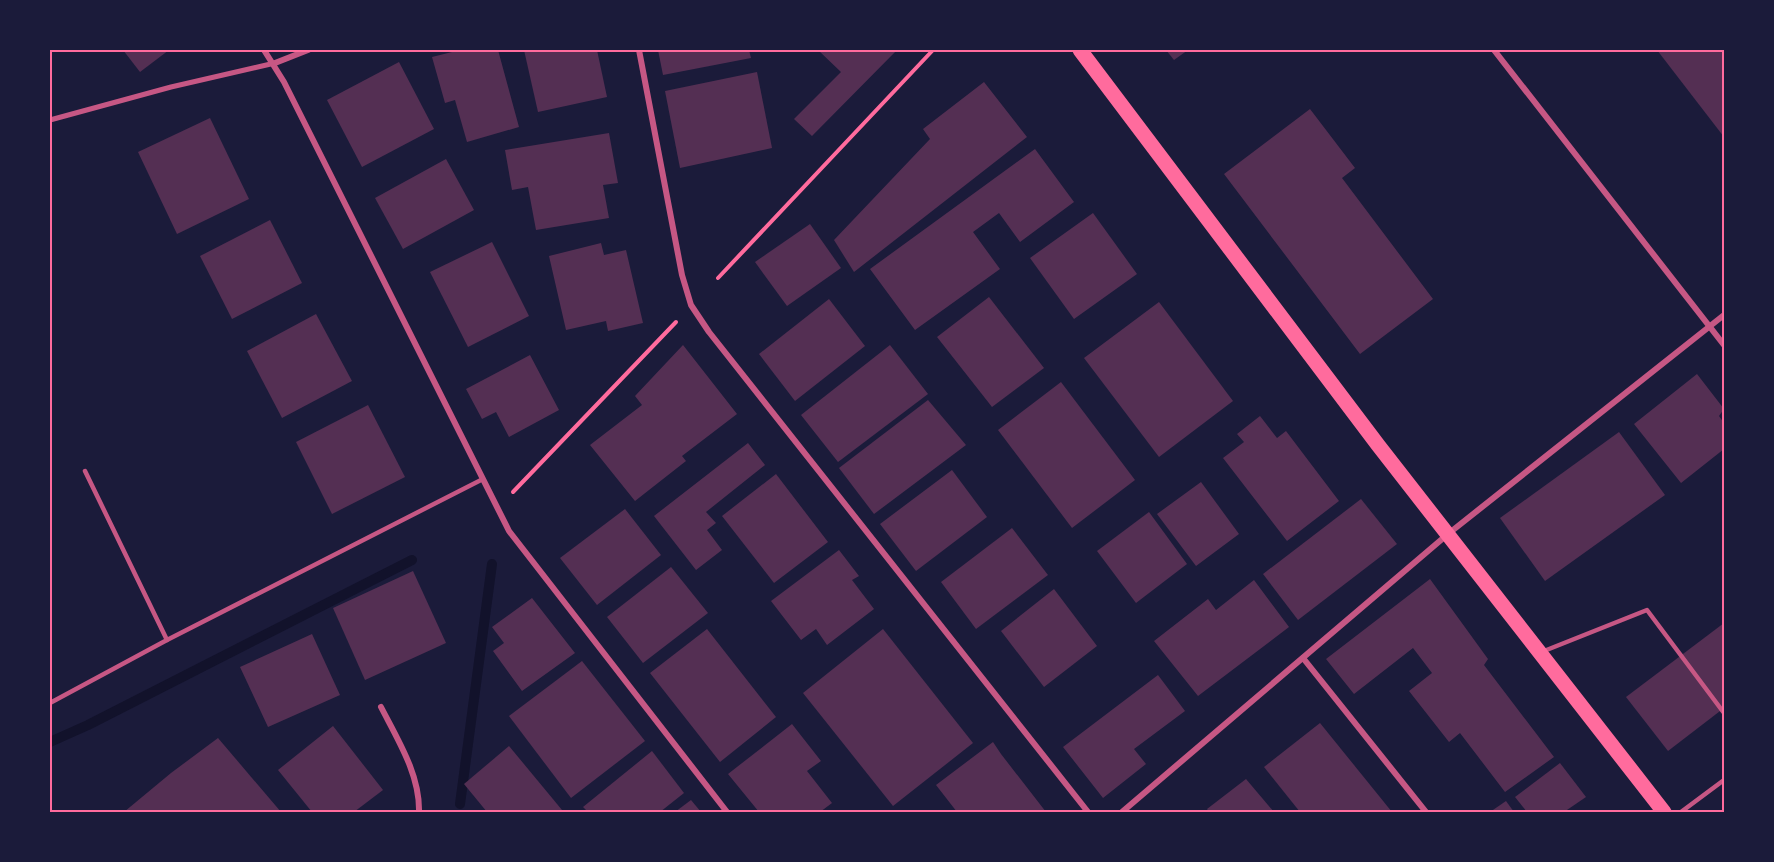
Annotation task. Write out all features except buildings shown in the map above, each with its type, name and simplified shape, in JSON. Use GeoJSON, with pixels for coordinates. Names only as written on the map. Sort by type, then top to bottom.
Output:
{"type":"FeatureCollection","features":[{"type":"Feature","properties":{"kind":"main road"},"geometry":{"type":"LineString","coordinates":[[1080,50],[1448,534],[1665,813]]}},
{"type":"Feature","properties":{"kind":"street"},"geometry":{"type":"LineString","coordinates":[[264,50],[275,63],[496,510],[519,548],[727,813]]}},
{"type":"Feature","properties":{"kind":"street"},"geometry":{"type":"LineString","coordinates":[[50,120],[171,87],[275,63],[308,50]]}},
{"type":"Feature","properties":{"kind":"street"},"geometry":{"type":"LineString","coordinates":[[639,50],[682,275],[691,305],[709,332],[1088,813]]}},
{"type":"Feature","properties":{"kind":"street"},"geometry":{"type":"LineString","coordinates":[[1494,50],[1725,345]]}},
{"type":"Feature","properties":{"kind":"street"},"geometry":{"type":"LineString","coordinates":[[1122,813],[1448,534],[1725,315]]}},
{"type":"Feature","properties":{"kind":"street"},"geometry":{"type":"LineString","coordinates":[[1303,658],[1426,813]]}},
{"type":"Feature","properties":{"kind":"street"},"geometry":{"type":"LineString","coordinates":[[381,707],[405,753],[419,800],[419,813]]}},
{"type":"Feature","properties":{"kind":"lane"},"geometry":{"type":"LineString","coordinates":[[85,471],[167,640]]}},
{"type":"Feature","properties":{"kind":"lane"},"geometry":{"type":"LineString","coordinates":[[50,703],[167,640],[481,480]]}},
{"type":"Feature","properties":{"kind":"lane"},"geometry":{"type":"LineString","coordinates":[[1540,653],[1647,610],[1725,713]]}},
{"type":"Feature","properties":{"kind":"lane"},"geometry":{"type":"LineString","coordinates":[[1681,813],[1725,780]]}},
{"type":"Feature","properties":{"kind":"path"},"geometry":{"type":"LineString","coordinates":[[718,278],[933,50]]}},
{"type":"Feature","properties":{"kind":"path"},"geometry":{"type":"LineString","coordinates":[[496,510],[675,322]]}},
{"type":"Feature","properties":{"kind":"waterway"},"geometry":{"type":"LineString","coordinates":[[50,742],[88,725],[412,560]]}},
{"type":"Feature","properties":{"kind":"waterway"},"geometry":{"type":"LineString","coordinates":[[460,804],[492,564]]}}]}
